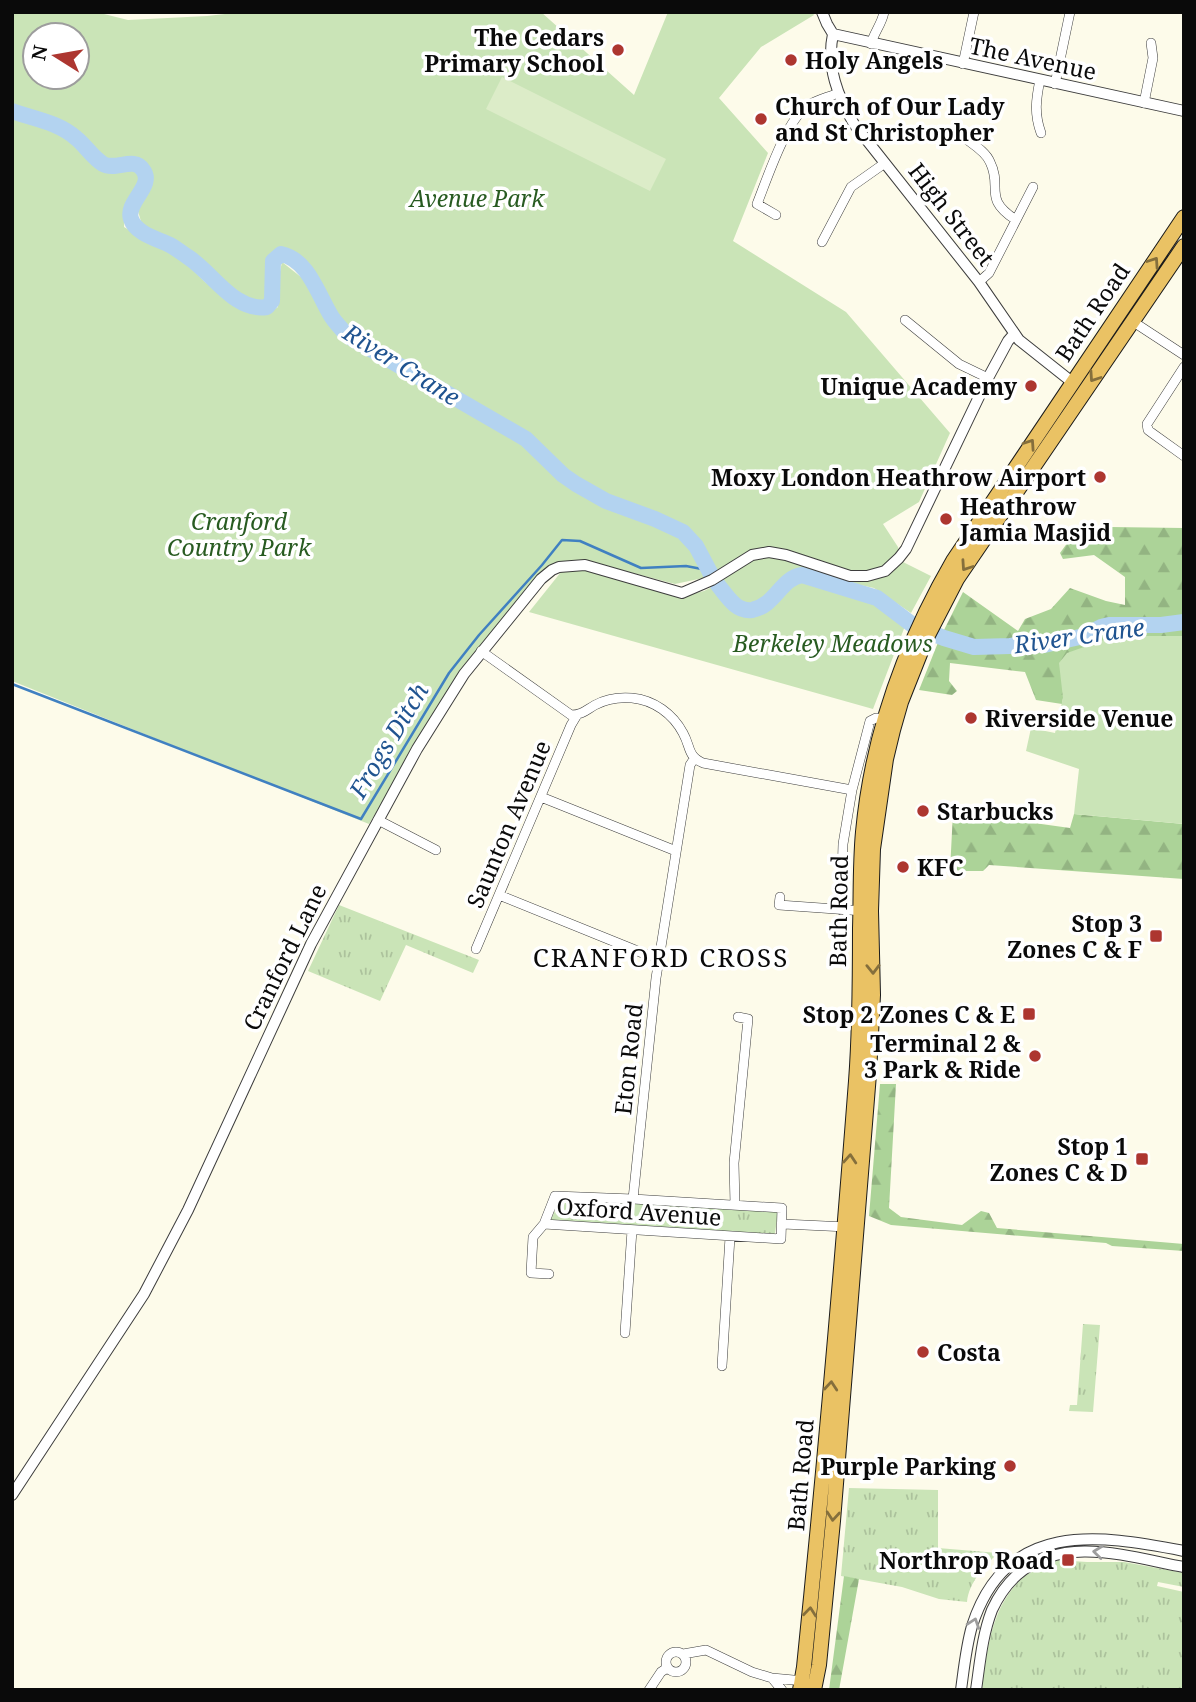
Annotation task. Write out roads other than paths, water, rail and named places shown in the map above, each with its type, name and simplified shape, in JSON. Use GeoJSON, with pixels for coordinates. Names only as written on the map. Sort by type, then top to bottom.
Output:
{"type":"FeatureCollection","features":[{"type":"Feature","properties":{"kind":"highway","name":"Bath Road"},"geometry":{"type":"LineString","coordinates":[[805,1684],[819,1665],[832,1521],[851,1227],[873,1014],[863,830],[876,752],[892,692],[965,542],[1184,217]]}},
{"type":"Feature","properties":{"kind":"highway","name":"Bath Road"},"geometry":{"type":"LineString","coordinates":[[934,608],[963,570],[1184,246]]}},
{"type":"Feature","properties":{"kind":"highway"},"geometry":{"type":"LineString","coordinates":[[1124,304],[1125,312],[1132,321]]}},
{"type":"Feature","properties":{"kind":"highway","name":"Bath Road"},"geometry":{"type":"LineString","coordinates":[[866,911],[886,759],[921,636]]}},
{"type":"Feature","properties":{"kind":"street","name":"High Street"},"geometry":{"type":"LineString","coordinates":[[822,12],[833,34],[831,56],[838,93],[854,124],[979,282],[1014,334],[1072,383]]}},
{"type":"Feature","properties":{"kind":"street"},"geometry":{"type":"LineString","coordinates":[[872,44],[884,12]]}},
{"type":"Feature","properties":{"kind":"street"},"geometry":{"type":"LineString","coordinates":[[963,64],[974,12]]}},
{"type":"Feature","properties":{"kind":"street"},"geometry":{"type":"LineString","coordinates":[[1055,83],[1069,12]]}},
{"type":"Feature","properties":{"kind":"street","name":"The Avenue"},"geometry":{"type":"LineString","coordinates":[[833,34],[1184,111]]}},
{"type":"Feature","properties":{"kind":"street"},"geometry":{"type":"LineString","coordinates":[[1144,103],[1153,58],[1151,43]]}},
{"type":"Feature","properties":{"kind":"street"},"geometry":{"type":"LineString","coordinates":[[1040,80],[1035,108],[1041,133]]}},
{"type":"Feature","properties":{"kind":"street"},"geometry":{"type":"LineString","coordinates":[[776,215],[757,204],[785,138],[794,121],[807,106],[838,93]]}},
{"type":"Feature","properties":{"kind":"street"},"geometry":{"type":"LineString","coordinates":[[966,139],[989,159],[996,198],[1002,209],[1016,220]]}},
{"type":"Feature","properties":{"kind":"street"},"geometry":{"type":"LineString","coordinates":[[822,242],[851,187],[885,163]]}},
{"type":"Feature","properties":{"kind":"street"},"geometry":{"type":"LineString","coordinates":[[979,282],[989,273],[1033,187]]}},
{"type":"Feature","properties":{"kind":"street"},"geometry":{"type":"LineString","coordinates":[[905,320],[959,364],[988,378],[1014,334]]}},
{"type":"Feature","properties":{"kind":"street"},"geometry":{"type":"LineString","coordinates":[[1132,321],[1184,355]]}},
{"type":"Feature","properties":{"kind":"street"},"geometry":{"type":"LineString","coordinates":[[1184,368],[1147,424],[1148,430],[1184,456]]}},
{"type":"Feature","properties":{"kind":"street","name":"Cranford Lane"},"geometry":{"type":"LineString","coordinates":[[12,1495],[161,1264],[311,944],[438,713],[481,651],[541,579],[552,569],[585,565],[682,593],[712,580],[752,555],[769,552],[850,576],[867,576],[885,571],[906,549],[988,378]]}},
{"type":"Feature","properties":{"kind":"street"},"geometry":{"type":"LineString","coordinates":[[481,651],[571,715],[584,713],[594,705],[608,700],[625,698],[647,701],[670,715],[684,733],[694,759],[703,763],[852,790]]}},
{"type":"Feature","properties":{"kind":"street","name":"Saunton Avenue"},"geometry":{"type":"LineString","coordinates":[[476,949],[577,715]]}},
{"type":"Feature","properties":{"kind":"street"},"geometry":{"type":"LineString","coordinates":[[841,910],[843,844],[852,790],[870,721],[876,718],[885,719]]}},
{"type":"Feature","properties":{"kind":"street","name":"Eton Road"},"geometry":{"type":"LineString","coordinates":[[633,1199],[659,957],[690,765],[694,759]]}},
{"type":"Feature","properties":{"kind":"street"},"geometry":{"type":"LineString","coordinates":[[541,797],[676,851]]}},
{"type":"Feature","properties":{"kind":"street"},"geometry":{"type":"LineString","coordinates":[[378,820],[436,850]]}},
{"type":"Feature","properties":{"kind":"street"},"geometry":{"type":"LineString","coordinates":[[499,895],[645,954],[659,957]]}},
{"type":"Feature","properties":{"kind":"street"},"geometry":{"type":"LineString","coordinates":[[779,905],[866,911]]}},
{"type":"Feature","properties":{"kind":"street"},"geometry":{"type":"LineString","coordinates":[[735,1205],[734,1163],[748,1019],[738,1017]]}},
{"type":"Feature","properties":{"kind":"street","name":"Oxford Avenue"},"geometry":{"type":"LineString","coordinates":[[555,1196],[633,1199],[782,1208],[781,1239],[544,1224],[555,1196]]}},
{"type":"Feature","properties":{"kind":"street"},"geometry":{"type":"LineString","coordinates":[[544,1224],[533,1237],[527,1273],[549,1274]]}},
{"type":"Feature","properties":{"kind":"street"},"geometry":{"type":"LineString","coordinates":[[783,1224],[851,1227]]}},
{"type":"Feature","properties":{"kind":"street"},"geometry":{"type":"LineString","coordinates":[[625,1333],[632,1230]]}},
{"type":"Feature","properties":{"kind":"street"},"geometry":{"type":"LineString","coordinates":[[722,1366],[730,1237]]}},
{"type":"Feature","properties":{"kind":"street"},"geometry":{"type":"LineString","coordinates":[[961,1690],[970,1635],[987,1592],[1003,1572],[1023,1556],[1045,1545],[1080,1538],[1118,1539],[1184,1551]]}},
{"type":"Feature","properties":{"kind":"street"},"geometry":{"type":"LineString","coordinates":[[976,1690],[985,1635],[993,1607],[1005,1588],[1028,1566],[1057,1554],[1087,1551],[1184,1567]]}},
{"type":"Feature","properties":{"kind":"street"},"geometry":{"type":"LineString","coordinates":[[682,1654],[706,1650],[752,1672],[805,1684]]}},
{"type":"Feature","properties":{"kind":"street"},"geometry":{"type":"LineString","coordinates":[[676,1651],[682,1654],[686,1659],[683,1668],[675,1672],[667,1668],[665,1661],[670,1653],[676,1651]]}},
{"type":"Feature","properties":{"kind":"street"},"geometry":{"type":"LineString","coordinates":[[649,1690],[661,1672],[667,1668]]}},
{"type":"Feature","properties":{"kind":"street"},"geometry":{"type":"LineString","coordinates":[[772,1678],[782,1690]]}},
{"type":"Feature","properties":{"kind":"waterway","name":"River Crane"},"geometry":{"type":"LineString","coordinates":[[12,111],[62,128],[103,164],[139,166],[146,176],[130,213],[134,224],[142,232],[188,257],[244,304],[267,307],[272,301],[273,261],[281,254],[290,257],[305,270],[332,317],[348,336],[526,439],[576,484],[606,501],[683,532],[696,546],[713,578]]}},
{"type":"Feature","properties":{"kind":"waterway","name":"Frogs Ditch"},"geometry":{"type":"LineString","coordinates":[[12,684],[361,819],[449,673],[562,540],[580,541],[641,568],[686,566],[707,570]]}},
{"type":"Feature","properties":{"kind":"waterway","name":"River Crane"},"geometry":{"type":"LineString","coordinates":[[718,585],[737,606],[752,610],[767,603],[789,581],[802,575],[877,598],[914,626],[974,647],[1025,643],[1044,645],[1084,636],[1109,625],[1184,622]]}},
{"type":"Feature","properties":{"kind":"place","name":"The Cedars Primary School"},"geometry":{"type":"Point","coordinates":[618,50]}},
{"type":"Feature","properties":{"kind":"place","name":"Holy Angels"},"geometry":{"type":"Point","coordinates":[791,60]}},
{"type":"Feature","properties":{"kind":"place","name":"Church of Our Lady and St Christopher"},"geometry":{"type":"Point","coordinates":[761,119]}},
{"type":"Feature","properties":{"kind":"place","name":"Unique Academy"},"geometry":{"type":"Point","coordinates":[1031,386]}},
{"type":"Feature","properties":{"kind":"place","name":"Moxy London Heathrow Airport"},"geometry":{"type":"Point","coordinates":[1100,477]}},
{"type":"Feature","properties":{"kind":"place","name":"Heathrow Jamia Masjid"},"geometry":{"type":"Point","coordinates":[946,519]}},
{"type":"Feature","properties":{"kind":"place","name":"Riverside Venue"},"geometry":{"type":"Point","coordinates":[971,718]}},
{"type":"Feature","properties":{"kind":"place","name":"Starbucks"},"geometry":{"type":"Point","coordinates":[923,811]}},
{"type":"Feature","properties":{"kind":"place","name":"KFC"},"geometry":{"type":"Point","coordinates":[903,867]}},
{"type":"Feature","properties":{"kind":"place","name":"Stop 3 Zones C & F"},"geometry":{"type":"Point","coordinates":[1156,936]}},
{"type":"Feature","properties":{"kind":"place","name":"Stop 2 Zones C & E"},"geometry":{"type":"Point","coordinates":[1029,1014]}},
{"type":"Feature","properties":{"kind":"place","name":"Terminal 2 & 3 Park & Ride"},"geometry":{"type":"Point","coordinates":[1035,1056]}},
{"type":"Feature","properties":{"kind":"place","name":"Stop 1 Zones C & D"},"geometry":{"type":"Point","coordinates":[1142,1159]}},
{"type":"Feature","properties":{"kind":"place","name":"Costa"},"geometry":{"type":"Point","coordinates":[923,1352]}},
{"type":"Feature","properties":{"kind":"place","name":"Purple Parking"},"geometry":{"type":"Point","coordinates":[1010,1466]}},
{"type":"Feature","properties":{"kind":"place","name":"Northrop Road"},"geometry":{"type":"Point","coordinates":[1068,1560]}},
{"type":"Feature","properties":{"kind":"district","name":"CRANFORD CROSS"},"geometry":{"type":"Point","coordinates":[661,957]}},
{"type":"Feature","properties":{"kind":"park label","name":"Avenue Park"},"geometry":{"type":"Point","coordinates":[477,198]}},
{"type":"Feature","properties":{"kind":"park label","name":"Cranford Country Park"},"geometry":{"type":"Point","coordinates":[239,534]}},
{"type":"Feature","properties":{"kind":"park label","name":"Berkeley Meadows"},"geometry":{"type":"Point","coordinates":[833,643]}}]}
